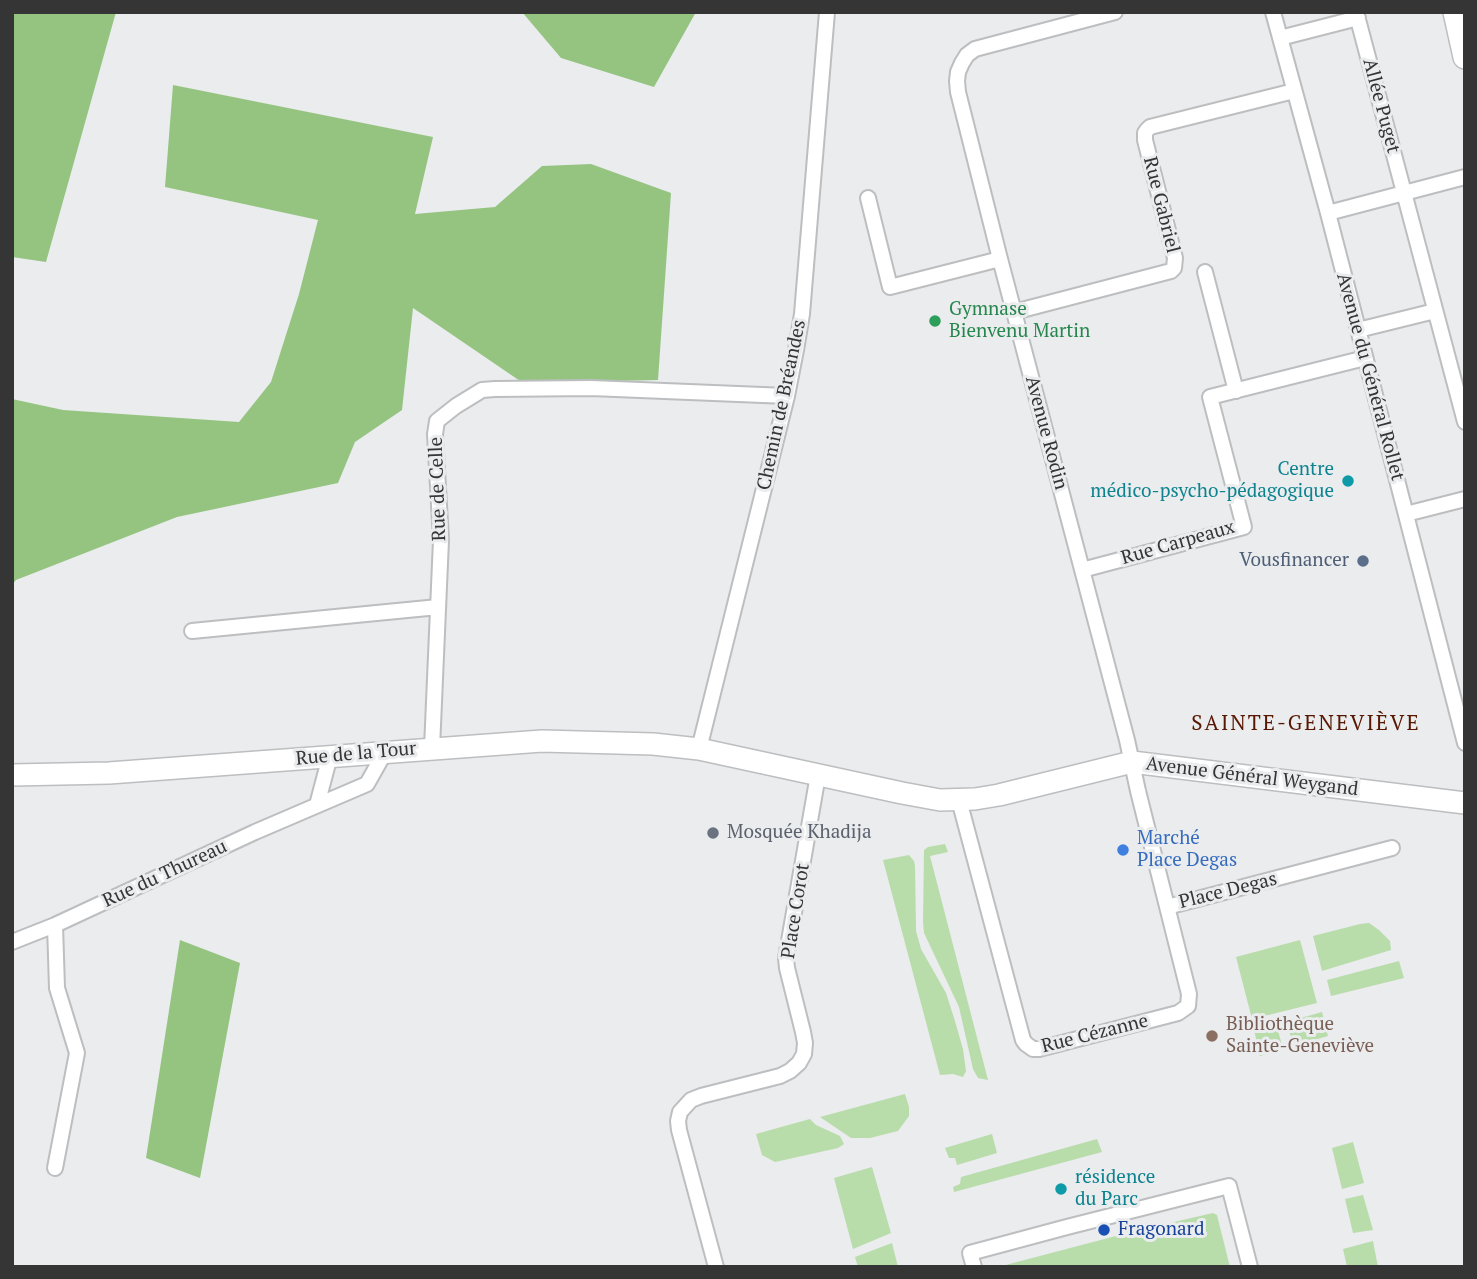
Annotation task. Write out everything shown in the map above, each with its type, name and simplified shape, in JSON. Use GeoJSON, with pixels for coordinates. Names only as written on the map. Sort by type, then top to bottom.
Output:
{"type":"FeatureCollection","features":[{"type":"Feature","properties":{"kind":"main road"},"geometry":{"type":"LineString","coordinates":[[1455,14],[1465,57]]}},
{"type":"Feature","properties":{"kind":"street","name":"Chemin de Bréandes"},"geometry":{"type":"LineString","coordinates":[[699,749],[787,396],[802,314],[827,12]]}},
{"type":"Feature","properties":{"kind":"street"},"geometry":{"type":"LineString","coordinates":[[1075,17],[1115,12]]}},
{"type":"Feature","properties":{"kind":"street","name":"Avenue du Général Rollet"},"geometry":{"type":"LineString","coordinates":[[1273,12],[1328,213],[1465,743]]}},
{"type":"Feature","properties":{"kind":"street","name":"Allée Puget"},"geometry":{"type":"LineString","coordinates":[[1280,38],[1357,15],[1465,422]]}},
{"type":"Feature","properties":{"kind":"street","name":"Avenue Rodin"},"geometry":{"type":"LineString","coordinates":[[1075,17],[975,49],[962,63],[957,81],[1000,259],[1132,762]]}},
{"type":"Feature","properties":{"kind":"street","name":"Rue Gabriel"},"geometry":{"type":"LineString","coordinates":[[1014,312],[1171,271],[1175,258],[1144,133],[1150,127],[1294,91]]}},
{"type":"Feature","properties":{"kind":"street"},"geometry":{"type":"LineString","coordinates":[[1328,213],[1465,177]]}},
{"type":"Feature","properties":{"kind":"street"},"geometry":{"type":"LineString","coordinates":[[868,198],[890,287],[1000,259]]}},
{"type":"Feature","properties":{"kind":"street"},"geometry":{"type":"LineString","coordinates":[[1205,272],[1236,391]]}},
{"type":"Feature","properties":{"kind":"street"},"geometry":{"type":"LineString","coordinates":[[1358,330],[1435,311]]}},
{"type":"Feature","properties":{"kind":"street","name":"Rue Carpeaux"},"geometry":{"type":"LineString","coordinates":[[1082,570],[1244,527],[1210,397],[1365,358]]}},
{"type":"Feature","properties":{"kind":"street","name":"Rue de Celle"},"geometry":{"type":"LineString","coordinates":[[432,748],[441,540],[435,434],[438,421],[482,390],[592,388],[787,396]]}},
{"type":"Feature","properties":{"kind":"street"},"geometry":{"type":"LineString","coordinates":[[1406,514],[1465,499]]}},
{"type":"Feature","properties":{"kind":"street"},"geometry":{"type":"LineString","coordinates":[[192,631],[438,607]]}},
{"type":"Feature","properties":{"kind":"street","name":"Rue de la Tour"},"geometry":{"type":"LineString","coordinates":[[12,775],[109,773],[542,741],[653,744],[699,749],[818,775]]}},
{"type":"Feature","properties":{"kind":"street","name":"Rue du Thureau"},"geometry":{"type":"LineString","coordinates":[[12,942],[367,784],[385,752]]}},
{"type":"Feature","properties":{"kind":"street"},"geometry":{"type":"LineString","coordinates":[[317,805],[330,756]]}},
{"type":"Feature","properties":{"kind":"street","name":"Avenue Général Weygand"},"geometry":{"type":"LineString","coordinates":[[818,775],[921,797],[958,800],[999,794],[1132,762],[1465,803]]}},
{"type":"Feature","properties":{"kind":"street","name":"Place Degas"},"geometry":{"type":"LineString","coordinates":[[1132,762],[1167,907],[1392,849]]}},
{"type":"Feature","properties":{"kind":"street","name":"Place Corot"},"geometry":{"type":"LineString","coordinates":[[716,1267],[678,1121],[680,1112],[691,1100],[780,1076],[799,1063],[804,1054],[803,1032],[786,958],[818,775]]}},
{"type":"Feature","properties":{"kind":"street","name":"Rue Cézanne"},"geometry":{"type":"LineString","coordinates":[[958,800],[1023,1040],[1029,1047],[1039,1049],[1178,1013],[1188,1006],[1189,994],[1167,907]]}},
{"type":"Feature","properties":{"kind":"street"},"geometry":{"type":"LineString","coordinates":[[55,925],[57,988],[78,1053],[55,1168]]}},
{"type":"Feature","properties":{"kind":"street"},"geometry":{"type":"LineString","coordinates":[[972,1260],[1067,1227],[1229,1186],[1250,1267]]}},
{"type":"Feature","properties":{"kind":"green space"},"geometry":{"type":"Polygon","coordinates":[[[12,12],[116,12],[46,262],[12,257],[12,12]]]}},
{"type":"Feature","properties":{"kind":"green space"},"geometry":{"type":"Polygon","coordinates":[[[522,12],[696,12],[654,87],[561,58],[522,12]]]}},
{"type":"Feature","properties":{"kind":"green space"},"geometry":{"type":"Polygon","coordinates":[[[173,85],[433,137],[415,214],[495,207],[542,166],[591,164],[671,193],[658,380],[523,383],[413,308],[402,410],[355,442],[338,483],[177,517],[16,580],[12,585],[12,399],[63,410],[239,422],[271,382],[299,294],[318,220],[165,187],[173,85]]]}},
{"type":"Feature","properties":{"kind":"green space"},"geometry":{"type":"Polygon","coordinates":[[[945,844],[948,852],[930,856],[988,1080],[978,1078],[973,1069],[959,1007],[924,933],[924,850],[945,844]]]}},
{"type":"Feature","properties":{"kind":"green space"},"geometry":{"type":"Polygon","coordinates":[[[909,855],[915,866],[916,931],[921,949],[946,993],[963,1049],[966,1071],[963,1077],[953,1074],[940,1075],[883,860],[909,855]]]}},
{"type":"Feature","properties":{"kind":"green space"},"geometry":{"type":"Polygon","coordinates":[[[1369,923],[1390,941],[1391,950],[1322,971],[1313,936],[1369,923]]]}},
{"type":"Feature","properties":{"kind":"green space"},"geometry":{"type":"Polygon","coordinates":[[[180,940],[240,963],[200,1178],[146,1158],[180,940]]]}},
{"type":"Feature","properties":{"kind":"green space"},"geometry":{"type":"Polygon","coordinates":[[[1300,940],[1317,1003],[1252,1019],[1236,957],[1300,940]]]}},
{"type":"Feature","properties":{"kind":"green space"},"geometry":{"type":"Polygon","coordinates":[[[1399,961],[1404,978],[1331,996],[1327,980],[1399,961]]]}},
{"type":"Feature","properties":{"kind":"green space"},"geometry":{"type":"Polygon","coordinates":[[[1322,1012],[1328,1036],[1293,1046],[1287,1022],[1322,1012]]]}},
{"type":"Feature","properties":{"kind":"green space"},"geometry":{"type":"Polygon","coordinates":[[[1276,1023],[1283,1049],[1260,1056],[1254,1030],[1276,1023]]]}},
{"type":"Feature","properties":{"kind":"green space"},"geometry":{"type":"Polygon","coordinates":[[[905,1094],[909,1116],[898,1131],[870,1138],[851,1138],[820,1117],[905,1094]]]}},
{"type":"Feature","properties":{"kind":"green space"},"geometry":{"type":"Polygon","coordinates":[[[810,1119],[816,1125],[840,1136],[844,1144],[838,1148],[775,1162],[762,1155],[756,1134],[810,1119]]]}},
{"type":"Feature","properties":{"kind":"green space"},"geometry":{"type":"Polygon","coordinates":[[[992,1134],[997,1153],[957,1165],[955,1158],[949,1158],[945,1148],[992,1134]]]}},
{"type":"Feature","properties":{"kind":"green space"},"geometry":{"type":"Polygon","coordinates":[[[1097,1139],[1102,1152],[954,1192],[953,1187],[960,1184],[961,1177],[1097,1139]]]}},
{"type":"Feature","properties":{"kind":"green space"},"geometry":{"type":"Polygon","coordinates":[[[1353,1142],[1364,1183],[1342,1189],[1332,1148],[1353,1142]]]}},
{"type":"Feature","properties":{"kind":"green space"},"geometry":{"type":"Polygon","coordinates":[[[872,1167],[891,1233],[853,1249],[834,1178],[872,1167]]]}},
{"type":"Feature","properties":{"kind":"green space"},"geometry":{"type":"Polygon","coordinates":[[[1363,1195],[1373,1230],[1353,1233],[1345,1199],[1363,1195]]]}},
{"type":"Feature","properties":{"kind":"green space"},"geometry":{"type":"Polygon","coordinates":[[[1213,1213],[1217,1215],[1230,1267],[998,1267],[1131,1232],[1213,1213]]]}},
{"type":"Feature","properties":{"kind":"green space"},"geometry":{"type":"Polygon","coordinates":[[[1373,1241],[1378,1267],[1347,1267],[1343,1249],[1373,1241]]]}},
{"type":"Feature","properties":{"kind":"green space"},"geometry":{"type":"Polygon","coordinates":[[[892,1243],[898,1267],[858,1267],[855,1257],[892,1243]]]}},
{"type":"Feature","properties":{"kind":"place","name":"Gymnase Bienvenu Martin"},"geometry":{"type":"Point","coordinates":[935,321]}},
{"type":"Feature","properties":{"kind":"place","name":"Centre médico-psycho-pédagogique"},"geometry":{"type":"Point","coordinates":[1348,481]}},
{"type":"Feature","properties":{"kind":"place","name":"Vousfinancer"},"geometry":{"type":"Point","coordinates":[1363,561]}},
{"type":"Feature","properties":{"kind":"place","name":"Mosquée Khadija"},"geometry":{"type":"Point","coordinates":[713,833]}},
{"type":"Feature","properties":{"kind":"place","name":"Marché Place Degas"},"geometry":{"type":"Point","coordinates":[1123,850]}},
{"type":"Feature","properties":{"kind":"place","name":"Bibliothèque Sainte-Geneviève"},"geometry":{"type":"Point","coordinates":[1212,1036]}},
{"type":"Feature","properties":{"kind":"place","name":"résidence du Parc"},"geometry":{"type":"Point","coordinates":[1061,1189]}},
{"type":"Feature","properties":{"kind":"place","name":"Fragonard"},"geometry":{"type":"Point","coordinates":[1104,1230]}},
{"type":"Feature","properties":{"kind":"district","name":"SAINTE-GENEVIÈVE"},"geometry":{"type":"Point","coordinates":[1306,724]}}]}
